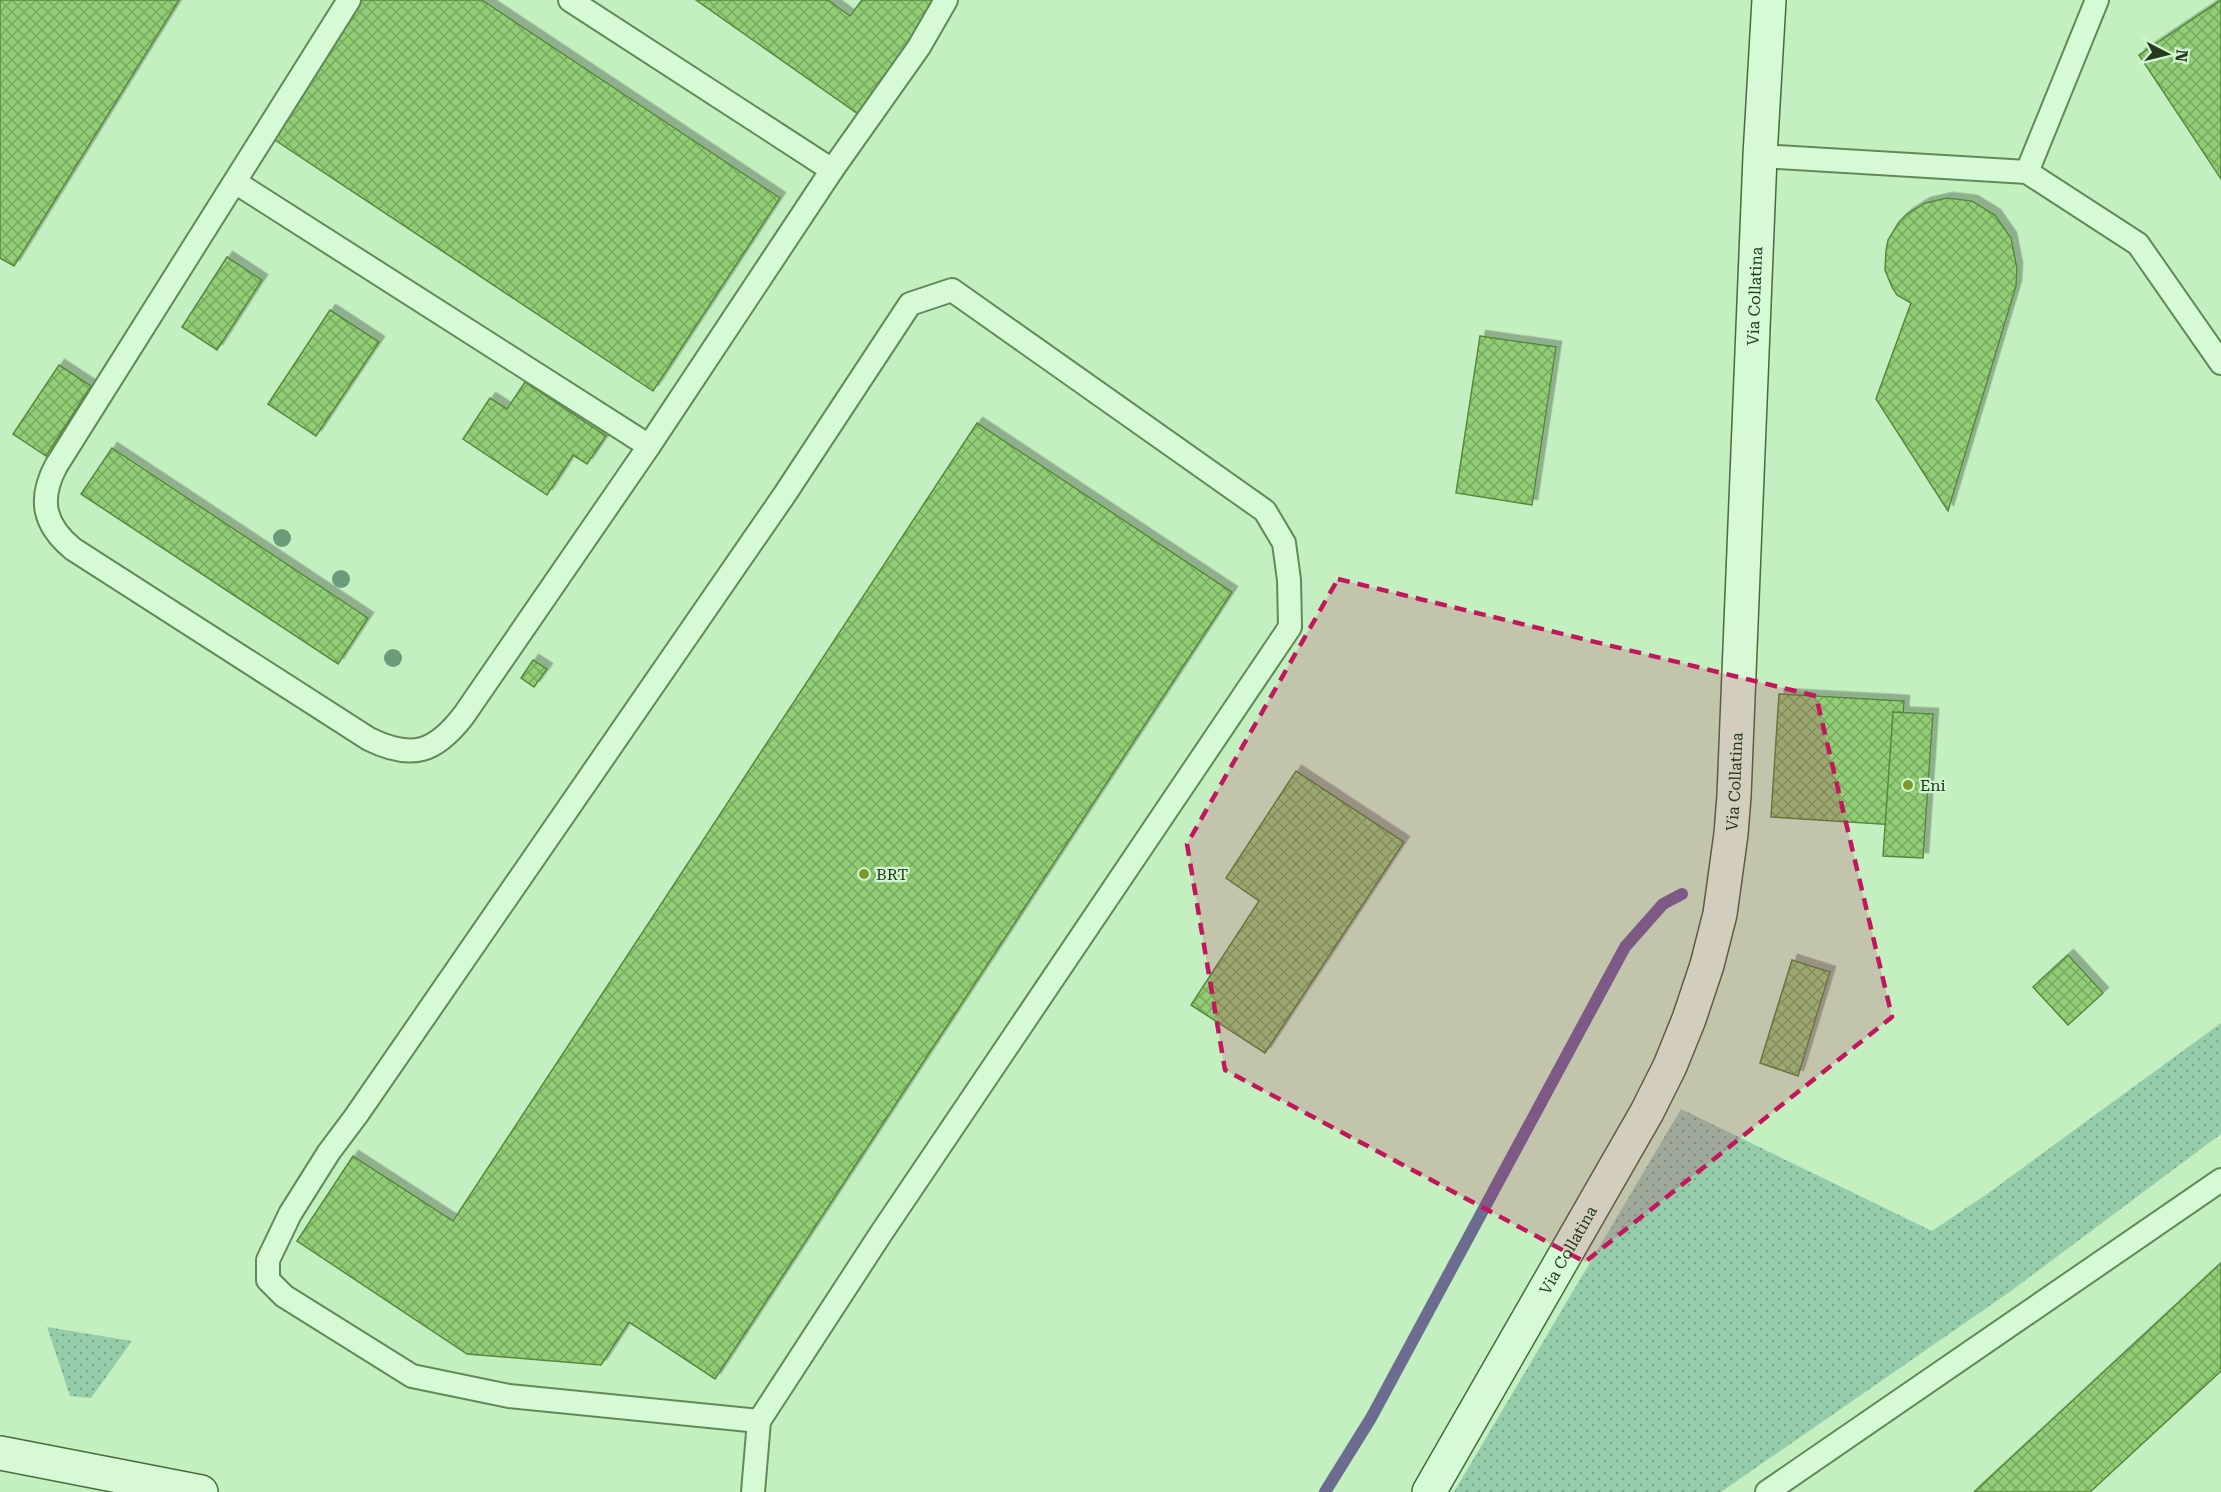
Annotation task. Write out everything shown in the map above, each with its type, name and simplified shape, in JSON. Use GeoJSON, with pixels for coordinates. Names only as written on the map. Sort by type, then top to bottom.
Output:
{"type":"FeatureCollection","features":[{"type":"Feature","properties":{"kind":"street","name":"Via Collatina"},"geometry":{"type":"LineString","coordinates":[[1429,1492],[1656,1094],[1689,1019],[1720,914],[1734,796],[1760,156],[1769,0]]}},
{"type":"Feature","properties":{"kind":"street"},"geometry":{"type":"LineString","coordinates":[[0,1454],[201,1492]]}},
{"type":"Feature","properties":{"kind":"lane"},"geometry":{"type":"LineString","coordinates":[[349,0],[56,466],[48,486],[45,512],[53,529],[73,549],[369,739],[387,748],[405,752],[423,750],[439,741],[455,727],[649,446],[831,170],[919,47],[946,0]]}},
{"type":"Feature","properties":{"kind":"lane"},"geometry":{"type":"LineString","coordinates":[[570,0],[831,170]]}},
{"type":"Feature","properties":{"kind":"lane"},"geometry":{"type":"LineString","coordinates":[[2027,172],[2097,0]]}},
{"type":"Feature","properties":{"kind":"lane"},"geometry":{"type":"LineString","coordinates":[[1760,156],[2027,172],[2138,244],[2221,363]]}},
{"type":"Feature","properties":{"kind":"lane"},"geometry":{"type":"LineString","coordinates":[[235,182],[649,446]]}},
{"type":"Feature","properties":{"kind":"lane"},"geometry":{"type":"LineString","coordinates":[[753,1492],[759,1421],[887,1225],[1290,627],[1289,580],[1284,543],[1265,511],[952,290],[910,304],[785,494],[329,1152],[290,1214],[268,1260],[268,1280],[284,1296],[412,1376],[509,1396],[759,1421]]}},
{"type":"Feature","properties":{"kind":"lane"},"geometry":{"type":"LineString","coordinates":[[1767,1492],[2221,1180]]}},
{"type":"Feature","properties":{"kind":"highlighted area"},"geometry":{"type":"Polygon","coordinates":[[[1338,579],[1816,696],[1892,1017],[1585,1262],[1225,1070],[1187,844],[1338,579]]]}},
{"type":"Feature","properties":{"kind":"green space"},"geometry":{"type":"Polygon","coordinates":[[[2221,1023],[2221,1134],[2011,1291],[1721,1492],[1454,1492],[1681,1109],[1932,1231],[1987,1194],[2221,1023]]]}},
{"type":"Feature","properties":{"kind":"green space"},"geometry":{"type":"Polygon","coordinates":[[[47,1327],[132,1341],[91,1398],[70,1396],[47,1327]]]}},
{"type":"Feature","properties":{"kind":"building"},"geometry":{"type":"Polygon","coordinates":[[[0,0],[179,0],[14,266],[0,258],[0,0]]]}},
{"type":"Feature","properties":{"kind":"building"},"geometry":{"type":"Polygon","coordinates":[[[358,0],[482,0],[780,198],[653,391],[269,136],[358,0]]]}},
{"type":"Feature","properties":{"kind":"building"},"geometry":{"type":"Polygon","coordinates":[[[696,0],[828,0],[850,16],[862,0],[931,0],[936,4],[858,114],[696,0]]]}},
{"type":"Feature","properties":{"kind":"building"},"geometry":{"type":"Polygon","coordinates":[[[2221,0],[2221,179],[2139,55],[2221,0]]]}},
{"type":"Feature","properties":{"kind":"building"},"geometry":{"type":"Polygon","coordinates":[[[1947,198],[1972,201],[1995,215],[2011,238],[2017,268],[2016,286],[1948,511],[1876,399],[1911,303],[1897,295],[1885,270],[1888,240],[1907,214],[1925,203],[1947,198]]]}},
{"type":"Feature","properties":{"kind":"building"},"geometry":{"type":"Polygon","coordinates":[[[227,257],[262,280],[217,350],[182,327],[227,257]]]}},
{"type":"Feature","properties":{"kind":"building"},"geometry":{"type":"Polygon","coordinates":[[[330,310],[379,342],[316,436],[268,404],[330,310]]]}},
{"type":"Feature","properties":{"kind":"building"},"geometry":{"type":"Polygon","coordinates":[[[1480,336],[1556,347],[1532,505],[1456,493],[1480,336]]]}},
{"type":"Feature","properties":{"kind":"building"},"geometry":{"type":"Polygon","coordinates":[[[59,365],[91,386],[46,456],[13,434],[59,365]]]}},
{"type":"Feature","properties":{"kind":"building"},"geometry":{"type":"Polygon","coordinates":[[[525,382],[606,436],[587,464],[573,455],[547,495],[463,439],[490,398],[507,409],[525,382]]]}},
{"type":"Feature","properties":{"kind":"building","name":"BRT"},"geometry":{"type":"Polygon","coordinates":[[[977,423],[1232,592],[715,1379],[629,1322],[601,1365],[467,1354],[297,1241],[353,1156],[453,1221],[977,423]]]}},
{"type":"Feature","properties":{"kind":"building"},"geometry":{"type":"Polygon","coordinates":[[[112,448],[368,618],[338,664],[81,494],[112,448]]]}},
{"type":"Feature","properties":{"kind":"building"},"geometry":{"type":"Polygon","coordinates":[[[533,660],[547,669],[534,687],[521,678],[533,660]]]}},
{"type":"Feature","properties":{"kind":"building"},"geometry":{"type":"Polygon","coordinates":[[[1779,694],[1904,701],[1896,825],[1771,817],[1779,694]]]}},
{"type":"Feature","properties":{"kind":"building","name":"Eni"},"geometry":{"type":"Polygon","coordinates":[[[1893,712],[1933,714],[1923,858],[1883,856],[1893,712]]]}},
{"type":"Feature","properties":{"kind":"building"},"geometry":{"type":"Polygon","coordinates":[[[1296,771],[1404,842],[1265,1053],[1191,1005],[1259,901],[1226,878],[1296,771]]]}},
{"type":"Feature","properties":{"kind":"building"},"geometry":{"type":"Polygon","coordinates":[[[2068,955],[2103,993],[2068,1025],[2033,987],[2068,955]]]}},
{"type":"Feature","properties":{"kind":"building"},"geometry":{"type":"Polygon","coordinates":[[[1792,960],[1830,972],[1798,1076],[1760,1063],[1792,960]]]}},
{"type":"Feature","properties":{"kind":"building"},"geometry":{"type":"Polygon","coordinates":[[[2221,1263],[2221,1371],[2090,1492],[1974,1492],[2221,1263]]]}},
{"type":"Feature","properties":{"kind":"waterway"},"geometry":{"type":"LineString","coordinates":[[1325,1492],[1371,1418],[1625,947],[1663,904],[1682,894]]}},
{"type":"Feature","properties":{"kind":"place","name":"Eni"},"geometry":{"type":"Point","coordinates":[1908,785]}},
{"type":"Feature","properties":{"kind":"place","name":"BRT"},"geometry":{"type":"Point","coordinates":[864,874]}}]}
